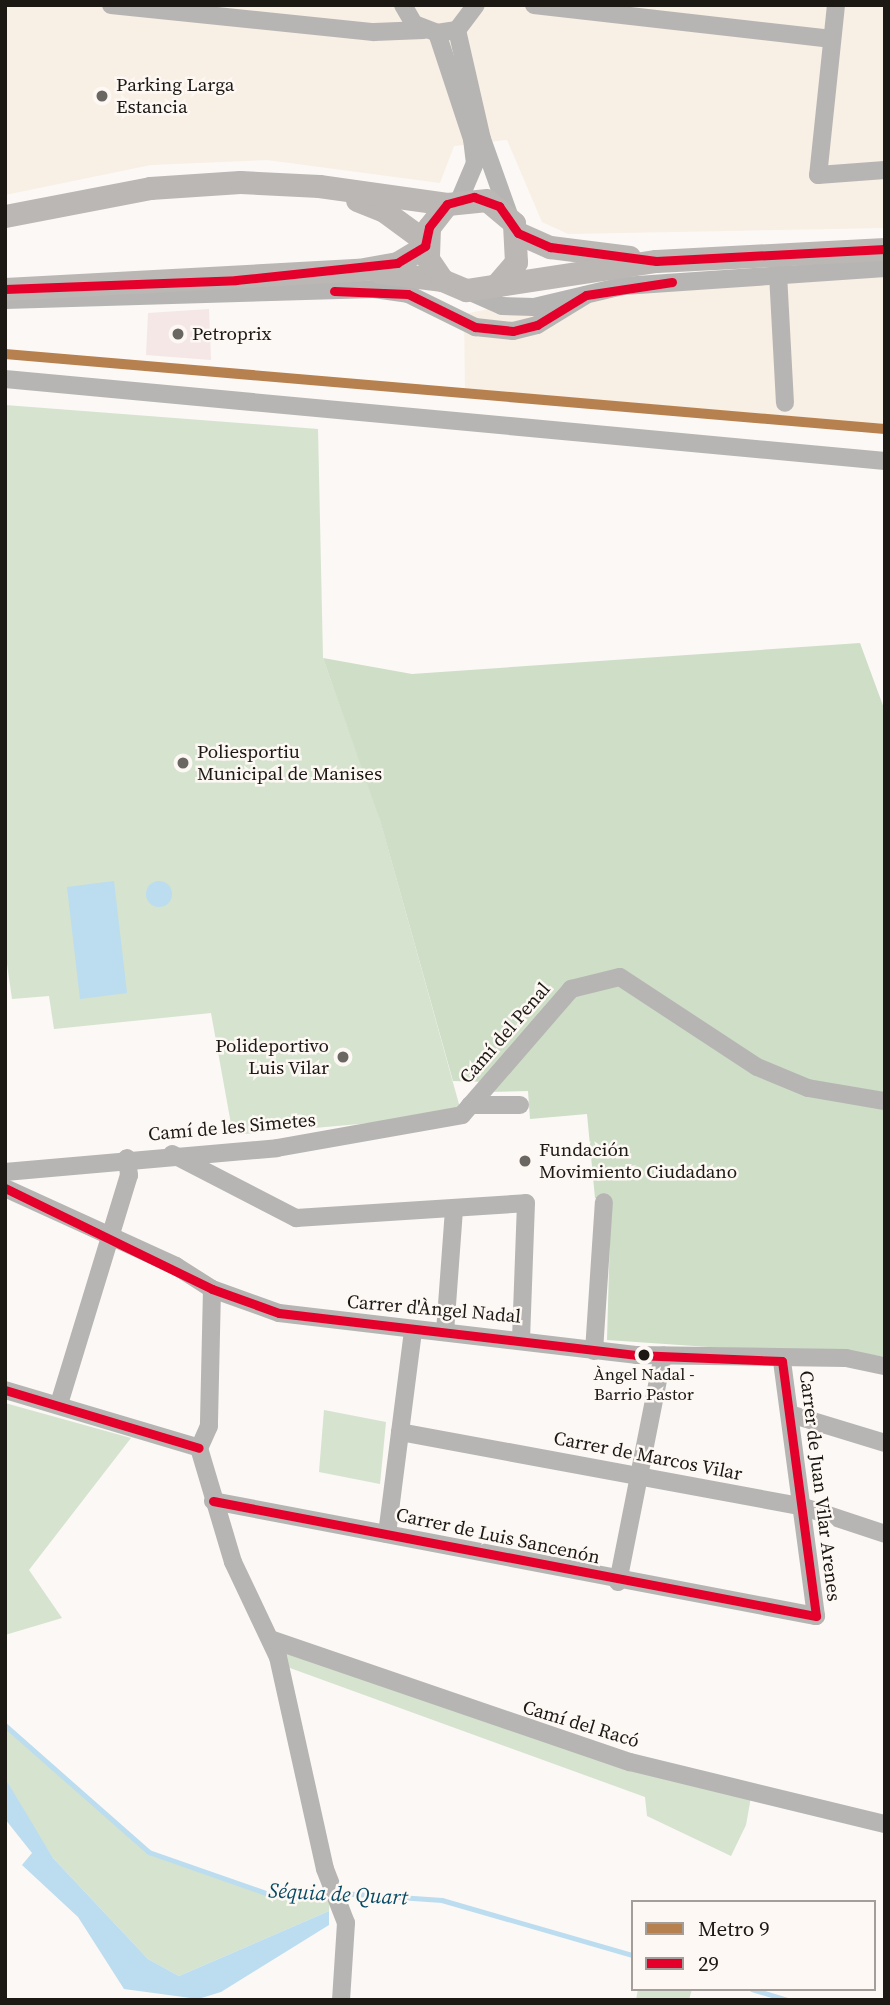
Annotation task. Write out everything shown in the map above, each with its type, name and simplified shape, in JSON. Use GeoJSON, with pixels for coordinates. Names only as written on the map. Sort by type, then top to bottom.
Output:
{"type":"FeatureCollection","features":[{"type":"Feature","properties":{"kind":"main road"},"geometry":{"type":"LineString","coordinates":[[5,216],[150,188],[319,186],[454,202],[487,200],[514,224],[550,247],[656,261]]}},
{"type":"Feature","properties":{"kind":"main road"},"geometry":{"type":"LineString","coordinates":[[319,186],[384,211],[425,244],[442,280]]}},
{"type":"Feature","properties":{"kind":"main road"},"geometry":{"type":"LineString","coordinates":[[7,294],[358,270],[397,263],[425,244],[454,202]]}},
{"type":"Feature","properties":{"kind":"main road"},"geometry":{"type":"LineString","coordinates":[[497,284],[516,262],[514,224]]}},
{"type":"Feature","properties":{"kind":"main road"},"geometry":{"type":"LineString","coordinates":[[358,270],[442,280],[466,290],[656,261],[885,249]]}},
{"type":"Feature","properties":{"kind":"street"},"geometry":{"type":"LineString","coordinates":[[111,5],[374,32],[457,30],[476,5]]}},
{"type":"Feature","properties":{"kind":"street"},"geometry":{"type":"LineString","coordinates":[[374,32],[402,5],[431,32],[472,139],[475,163],[454,202]]}},
{"type":"Feature","properties":{"kind":"street"},"geometry":{"type":"LineString","coordinates":[[534,5],[634,11],[832,39]]}},
{"type":"Feature","properties":{"kind":"street"},"geometry":{"type":"LineString","coordinates":[[836,5],[818,175],[885,170]]}},
{"type":"Feature","properties":{"kind":"street"},"geometry":{"type":"LineString","coordinates":[[457,30],[482,139],[514,224]]}},
{"type":"Feature","properties":{"kind":"street"},"geometry":{"type":"LineString","coordinates":[[466,290],[502,306],[534,307],[623,286],[885,268]]}},
{"type":"Feature","properties":{"kind":"street"},"geometry":{"type":"LineString","coordinates":[[778,274],[785,402]]}},
{"type":"Feature","properties":{"kind":"street"},"geometry":{"type":"LineString","coordinates":[[7,294],[374,289],[408,293],[475,327],[513,331],[537,326],[586,295]]}},
{"type":"Feature","properties":{"kind":"street"},"geometry":{"type":"LineString","coordinates":[[5,379],[885,461]]}},
{"type":"Feature","properties":{"kind":"street","name":"Camí del Penal"},"geometry":{"type":"LineString","coordinates":[[466,1110],[571,989],[620,977],[757,1067],[808,1087],[885,1101]]}},
{"type":"Feature","properties":{"kind":"street","name":"Camí de les Simetes"},"geometry":{"type":"LineString","coordinates":[[5,1172],[127,1157],[277,1148],[466,1110],[520,1105]]}},
{"type":"Feature","properties":{"kind":"street"},"geometry":{"type":"LineString","coordinates":[[171,1154],[296,1218],[526,1203],[521,1337]]}},
{"type":"Feature","properties":{"kind":"street"},"geometry":{"type":"LineString","coordinates":[[59,1404],[108,1234],[129,1175],[127,1157]]}},
{"type":"Feature","properties":{"kind":"street","name":"Carrer d'Àngel Nadal"},"geometry":{"type":"LineString","coordinates":[[5,1188],[108,1234],[212,1289],[279,1313],[413,1330],[521,1337],[594,1351],[782,1361],[846,1358],[885,1366]]}},
{"type":"Feature","properties":{"kind":"street"},"geometry":{"type":"LineString","coordinates":[[594,1351],[604,1202]]}},
{"type":"Feature","properties":{"kind":"street"},"geometry":{"type":"LineString","coordinates":[[444,1332],[454,1208]]}},
{"type":"Feature","properties":{"kind":"street"},"geometry":{"type":"LineString","coordinates":[[212,1289],[209,1426],[199,1448],[233,1562],[272,1640],[326,1870],[346,1923],[341,2000]]}},
{"type":"Feature","properties":{"kind":"street"},"geometry":{"type":"LineString","coordinates":[[387,1534],[413,1330]]}},
{"type":"Feature","properties":{"kind":"street"},"geometry":{"type":"LineString","coordinates":[[618,1583],[663,1355]]}},
{"type":"Feature","properties":{"kind":"street","name":"Carrer de Juan Vilar Arenes"},"geometry":{"type":"LineString","coordinates":[[782,1361],[804,1507],[816,1616]]}},
{"type":"Feature","properties":{"kind":"street"},"geometry":{"type":"LineString","coordinates":[[5,1390],[199,1448]]}},
{"type":"Feature","properties":{"kind":"street"},"geometry":{"type":"LineString","coordinates":[[790,1414],[885,1443]]}},
{"type":"Feature","properties":{"kind":"street","name":"Carrer de Marcos Vilar"},"geometry":{"type":"LineString","coordinates":[[400,1432],[804,1507],[885,1534]]}},
{"type":"Feature","properties":{"kind":"street","name":"Carrer de Luis Sancenón"},"geometry":{"type":"LineString","coordinates":[[213,1501],[387,1534],[618,1583],[816,1616]]}},
{"type":"Feature","properties":{"kind":"street","name":"Camí del Racó"},"geometry":{"type":"LineString","coordinates":[[272,1640],[630,1762],[885,1824]]}},
{"type":"Feature","properties":{"kind":"shaded area"},"geometry":{"type":"Polygon","coordinates":[[[5,5],[885,5],[885,228],[568,234],[542,222],[507,140],[454,146],[440,183],[267,160],[151,165],[5,195],[5,5]]]}},
{"type":"Feature","properties":{"kind":"shaded area"},"geometry":{"type":"Polygon","coordinates":[[[885,268],[885,424],[465,389],[464,314],[638,279],[885,268]]]}},
{"type":"Feature","properties":{"kind":"shaded area","name":"Petroprix"},"geometry":{"type":"Polygon","coordinates":[[[209,309],[211,360],[146,355],[148,313],[209,309]]]}},
{"type":"Feature","properties":{"kind":"green space","name":"Poliesportiu Municipal de Manises"},"geometry":{"type":"Polygon","coordinates":[[[5,405],[318,429],[323,658],[378,812],[462,1115],[233,1135],[211,1013],[54,1029],[49,996],[12,999],[5,950],[5,405]]]}},
{"type":"Feature","properties":{"kind":"green space"},"geometry":{"type":"Polygon","coordinates":[[[860,643],[885,711],[885,1101],[749,1067],[885,1104],[885,1357],[838,1349],[784,1352],[607,1340],[611,1198],[595,1198],[587,1114],[530,1119],[528,1091],[486,1092],[488,1082],[453,1081],[380,820],[323,658],[412,674],[860,643]]]}},
{"type":"Feature","properties":{"kind":"green space"},"geometry":{"type":"Polygon","coordinates":[[[5,1403],[131,1438],[29,1570],[62,1618],[5,1635],[5,1403]]]}},
{"type":"Feature","properties":{"kind":"green space"},"geometry":{"type":"Polygon","coordinates":[[[324,1410],[386,1422],[380,1484],[319,1472],[324,1410]]]}},
{"type":"Feature","properties":{"kind":"green space"},"geometry":{"type":"Polygon","coordinates":[[[273,1640],[751,1797],[746,1825],[731,1856],[647,1816],[645,1797],[279,1664],[273,1640]]]}},
{"type":"Feature","properties":{"kind":"green space"},"geometry":{"type":"Polygon","coordinates":[[[5,1725],[149,1852],[269,1894],[330,1893],[329,1911],[179,1976],[148,1959],[53,1858],[26,1815],[5,1778],[5,1725]]]}},
{"type":"Feature","properties":{"kind":"green space"},"geometry":{"type":"Polygon","coordinates":[[[638,1991],[691,1991],[689,2000],[636,2000],[638,1991]]]}},
{"type":"Feature","properties":{"kind":"water"},"geometry":{"type":"Polygon","coordinates":[[[114,881],[127,993],[80,999],[67,887],[114,881]]]}},
{"type":"Feature","properties":{"kind":"water"},"geometry":{"type":"Polygon","coordinates":[[[159,881],[168,885],[172,894],[168,903],[159,907],[150,903],[146,894],[150,885],[159,881]]]}},
{"type":"Feature","properties":{"kind":"water"},"geometry":{"type":"Polygon","coordinates":[[[5,1778],[53,1858],[148,1959],[179,1976],[329,1911],[329,1925],[221,1992],[198,1999],[124,1989],[78,1917],[22,1865],[32,1853],[5,1819],[5,1778]]]}},
{"type":"Feature","properties":{"kind":"waterway","name":"Séquia de Quart"},"geometry":{"type":"LineString","coordinates":[[5,1725],[149,1852],[269,1894],[328,1893]]}},
{"type":"Feature","properties":{"kind":"waterway","name":"Séquia de Quart"},"geometry":{"type":"LineString","coordinates":[[341,1893],[442,1900],[631,1954]]}},
{"type":"Feature","properties":{"kind":"waterway","name":"Séquia de Quart"},"geometry":{"type":"LineString","coordinates":[[759,1991],[789,2000]]}},
{"type":"Feature","properties":{"kind":"metro line","name":"9"},"geometry":{"type":"LineString","coordinates":[[5,354],[885,429]]}},
{"type":"Feature","properties":{"kind":"transit line","name":"29"},"geometry":{"type":"LineString","coordinates":[[5,289],[236,280],[397,263],[425,246],[429,227],[447,204],[474,197],[499,206],[518,233],[550,247],[656,261],[885,249]]}},
{"type":"Feature","properties":{"kind":"transit line","name":"29"},"geometry":{"type":"LineString","coordinates":[[334,291],[408,294],[475,327],[513,331],[537,325],[586,295],[672,282]]}},
{"type":"Feature","properties":{"kind":"transit line","name":"29"},"geometry":{"type":"LineString","coordinates":[[5,1188],[212,1289],[279,1313],[636,1355],[782,1361]]}},
{"type":"Feature","properties":{"kind":"transit line","name":"29"},"geometry":{"type":"LineString","coordinates":[[782,1361],[816,1616]]}},
{"type":"Feature","properties":{"kind":"transit line","name":"29"},"geometry":{"type":"LineString","coordinates":[[5,1390],[199,1448]]}},
{"type":"Feature","properties":{"kind":"transit line","name":"29"},"geometry":{"type":"LineString","coordinates":[[213,1501],[816,1616]]}},
{"type":"Feature","properties":{"kind":"place","name":"Parking Larga Estancia"},"geometry":{"type":"Point","coordinates":[102,96]}},
{"type":"Feature","properties":{"kind":"place","name":"Petroprix"},"geometry":{"type":"Point","coordinates":[178,334]}},
{"type":"Feature","properties":{"kind":"place","name":"Poliesportiu Municipal de Manises"},"geometry":{"type":"Point","coordinates":[183,763]}},
{"type":"Feature","properties":{"kind":"place","name":"Polideportivo Luis Vilar"},"geometry":{"type":"Point","coordinates":[343,1057]}},
{"type":"Feature","properties":{"kind":"place","name":"Fundación Movimiento Ciudadano"},"geometry":{"type":"Point","coordinates":[525,1161]}},
{"type":"Feature","properties":{"kind":"place","name":"Àngel Nadal - Barrio Pastor"},"geometry":{"type":"Point","coordinates":[644,1355]}}]}
